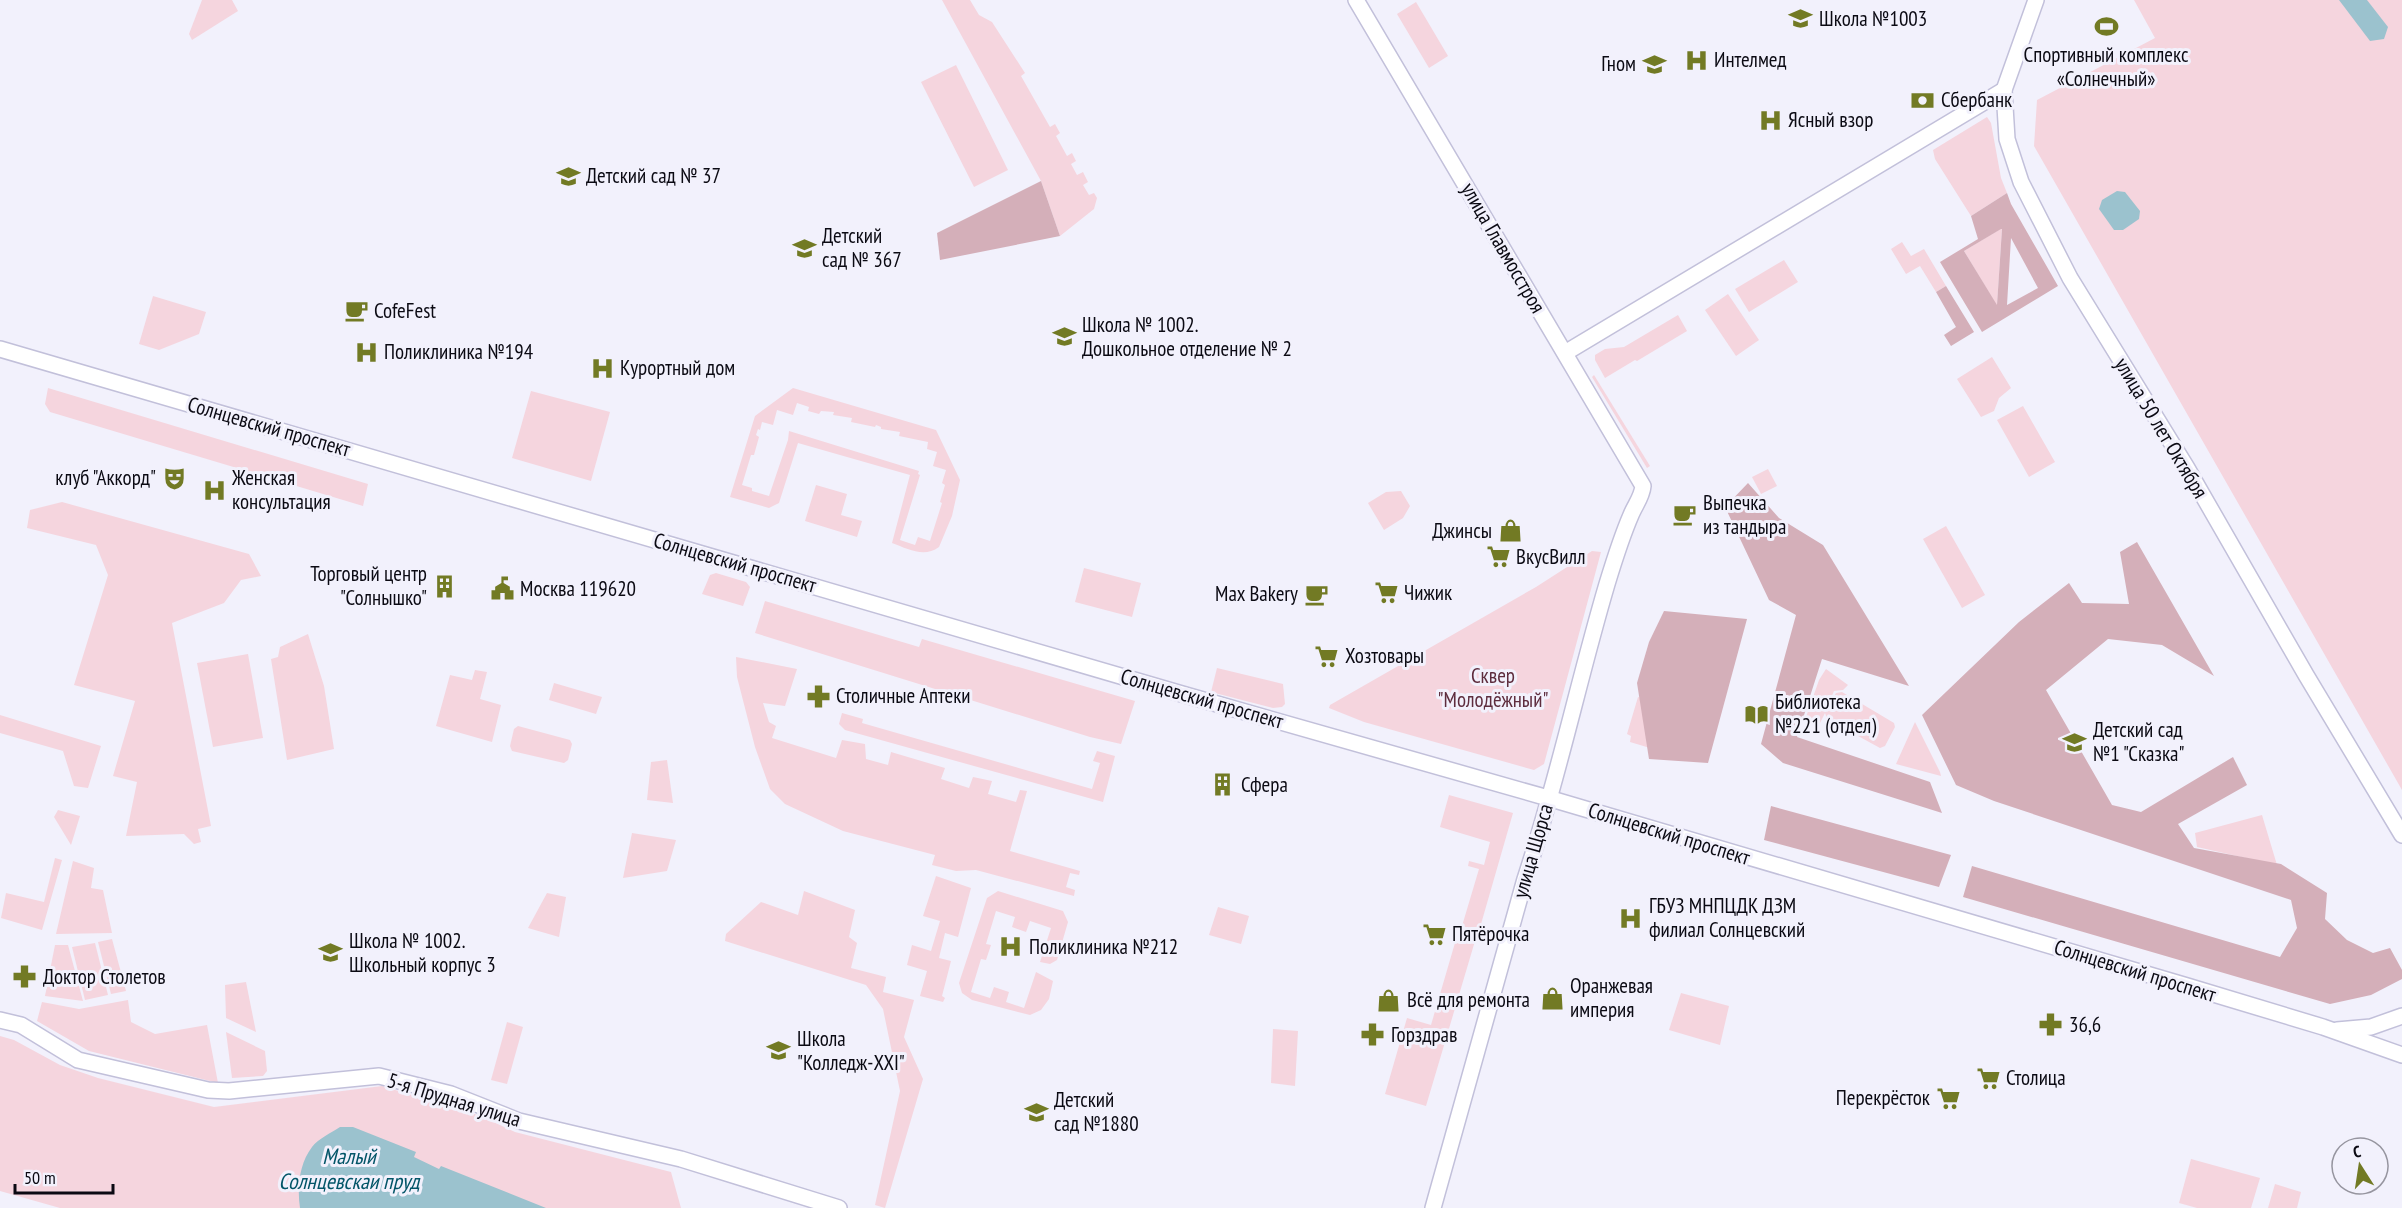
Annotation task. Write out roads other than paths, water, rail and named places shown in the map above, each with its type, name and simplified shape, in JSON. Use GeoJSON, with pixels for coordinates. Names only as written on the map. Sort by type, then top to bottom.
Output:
{"type":"FeatureCollection","features":[{"type":"Feature","properties":{"kind":"street","name":"улица Главмосстроя"},"geometry":{"type":"LineString","coordinates":[[1356,0],[1640,479],[1643,486],[1641,497]]}},
{"type":"Feature","properties":{"kind":"street","name":"улица 50 лет Октября"},"geometry":{"type":"LineString","coordinates":[[2036,0],[2004,90],[2004,120],[2013,162],[2045,232],[2187,468],[2306,675],[2402,835]]}},
{"type":"Feature","properties":{"kind":"street"},"geometry":{"type":"LineString","coordinates":[[1565,353],[2004,90]]}},
{"type":"Feature","properties":{"kind":"street","name":"Солнцевский проспект"},"geometry":{"type":"LineString","coordinates":[[0,349],[1182,694],[1548,798],[2323,1027],[2402,1055]]}},
{"type":"Feature","properties":{"kind":"street","name":"улица Щорса"},"geometry":{"type":"LineString","coordinates":[[1433,1208],[1542,826],[1610,573],[1631,516],[1641,497]]}},
{"type":"Feature","properties":{"kind":"street"},"geometry":{"type":"LineString","coordinates":[[2323,1027],[2353,1030],[2402,1017]]}},
{"type":"Feature","properties":{"kind":"street","name":"5-я Прудная улица"},"geometry":{"type":"LineString","coordinates":[[0,1020],[21,1025],[78,1060],[208,1090],[229,1091],[379,1076],[451,1094],[519,1121],[681,1159],[839,1208]]}},
{"type":"Feature","properties":{"kind":"water"},"geometry":{"type":"Polygon","coordinates":[[[2339,0],[2367,0],[2388,27],[2384,39],[2370,41],[2339,0]]]}},
{"type":"Feature","properties":{"kind":"water"},"geometry":{"type":"Polygon","coordinates":[[[2117,191],[2125,192],[2140,211],[2139,219],[2123,230],[2114,230],[2099,209],[2102,200],[2117,191]]]}},
{"type":"Feature","properties":{"kind":"water","name":"Малый Солнцевскаи пруд"},"geometry":{"type":"Polygon","coordinates":[[[340,1127],[353,1127],[416,1152],[414,1157],[439,1169],[441,1166],[546,1208],[300,1208],[300,1176],[304,1161],[318,1141],[340,1127]]]}},
{"type":"Feature","properties":{"kind":"place","name":"Школа №1003"},"geometry":{"type":"Point","coordinates":[1801,19]}},
{"type":"Feature","properties":{"kind":"place","name":"Спортивный комплекс «Солнечный»"},"geometry":{"type":"Point","coordinates":[2106,27]}},
{"type":"Feature","properties":{"kind":"place","name":"Интелмед"},"geometry":{"type":"Point","coordinates":[1696,60]}},
{"type":"Feature","properties":{"kind":"place","name":"Гном"},"geometry":{"type":"Point","coordinates":[1654,64]}},
{"type":"Feature","properties":{"kind":"place","name":"Сбербанк"},"geometry":{"type":"Point","coordinates":[1923,100]}},
{"type":"Feature","properties":{"kind":"place","name":"Ясный взор"},"geometry":{"type":"Point","coordinates":[1770,120]}},
{"type":"Feature","properties":{"kind":"place","name":"Детский сад № 37"},"geometry":{"type":"Point","coordinates":[568,176]}},
{"type":"Feature","properties":{"kind":"place","name":"Детский сад № 367"},"geometry":{"type":"Point","coordinates":[804,248]}},
{"type":"Feature","properties":{"kind":"place","name":"CofeFest"},"geometry":{"type":"Point","coordinates":[356,311]}},
{"type":"Feature","properties":{"kind":"place","name":"Школа № 1002. Дошкольное отделение № 2"},"geometry":{"type":"Point","coordinates":[1064,337]}},
{"type":"Feature","properties":{"kind":"place","name":"Поликлиника №194"},"geometry":{"type":"Point","coordinates":[366,352]}},
{"type":"Feature","properties":{"kind":"place","name":"Курортный дом"},"geometry":{"type":"Point","coordinates":[602,368]}},
{"type":"Feature","properties":{"kind":"place","name":"клуб \"Аккорд\""},"geometry":{"type":"Point","coordinates":[174,478]}},
{"type":"Feature","properties":{"kind":"place","name":"Женская консультация"},"geometry":{"type":"Point","coordinates":[214,490]}},
{"type":"Feature","properties":{"kind":"place","name":"Выпечка из тандыра"},"geometry":{"type":"Point","coordinates":[1685,515]}},
{"type":"Feature","properties":{"kind":"place","name":"Джинсы"},"geometry":{"type":"Point","coordinates":[1510,531]}},
{"type":"Feature","properties":{"kind":"place","name":"ВкусВилл"},"geometry":{"type":"Point","coordinates":[1498,557]}},
{"type":"Feature","properties":{"kind":"place","name":"Торговый центр \"Солнышко\""},"geometry":{"type":"Point","coordinates":[445,586]}},
{"type":"Feature","properties":{"kind":"place","name":"Москва 119620"},"geometry":{"type":"Point","coordinates":[502,589]}},
{"type":"Feature","properties":{"kind":"place","name":"Чижик"},"geometry":{"type":"Point","coordinates":[1386,593]}},
{"type":"Feature","properties":{"kind":"place","name":"Max Bakery"},"geometry":{"type":"Point","coordinates":[1316,594]}},
{"type":"Feature","properties":{"kind":"place","name":"Хозтовары"},"geometry":{"type":"Point","coordinates":[1327,656]}},
{"type":"Feature","properties":{"kind":"place","name":"Столичные Аптеки"},"geometry":{"type":"Point","coordinates":[818,696]}},
{"type":"Feature","properties":{"kind":"place","name":"Библиотека №221 (отдел)"},"geometry":{"type":"Point","coordinates":[1757,714]}},
{"type":"Feature","properties":{"kind":"place","name":"Детский сад №1 \"Сказка\""},"geometry":{"type":"Point","coordinates":[2075,742]}},
{"type":"Feature","properties":{"kind":"place","name":"Сфера"},"geometry":{"type":"Point","coordinates":[1223,785]}},
{"type":"Feature","properties":{"kind":"place","name":"ГБУЗ МНПЦДК ДЗМ филиал Солнцевский"},"geometry":{"type":"Point","coordinates":[1631,918]}},
{"type":"Feature","properties":{"kind":"place","name":"Пятёрочка"},"geometry":{"type":"Point","coordinates":[1434,934]}},
{"type":"Feature","properties":{"kind":"place","name":"Поликлиника №212"},"geometry":{"type":"Point","coordinates":[1011,947]}},
{"type":"Feature","properties":{"kind":"place","name":"Школа № 1002. Школьный корпус 3"},"geometry":{"type":"Point","coordinates":[331,953]}},
{"type":"Feature","properties":{"kind":"place","name":"Доктор Столетов"},"geometry":{"type":"Point","coordinates":[25,977]}},
{"type":"Feature","properties":{"kind":"place","name":"Оранжевая империя"},"geometry":{"type":"Point","coordinates":[1552,998]}},
{"type":"Feature","properties":{"kind":"place","name":"Всё для ремонта"},"geometry":{"type":"Point","coordinates":[1389,1000]}},
{"type":"Feature","properties":{"kind":"place","name":"36,6"},"geometry":{"type":"Point","coordinates":[2051,1025]}},
{"type":"Feature","properties":{"kind":"place","name":"Горздрав"},"geometry":{"type":"Point","coordinates":[1373,1035]}},
{"type":"Feature","properties":{"kind":"place","name":"Школа \"Колледж-XXI\""},"geometry":{"type":"Point","coordinates":[779,1051]}},
{"type":"Feature","properties":{"kind":"place","name":"Столица"},"geometry":{"type":"Point","coordinates":[1988,1078]}},
{"type":"Feature","properties":{"kind":"place","name":"Перекрёсток"},"geometry":{"type":"Point","coordinates":[1948,1098]}},
{"type":"Feature","properties":{"kind":"place","name":"Детский сад №1880"},"geometry":{"type":"Point","coordinates":[1036,1112]}},
{"type":"Feature","properties":{"kind":"park label","name":"Сквер \"Молодёжный\""},"geometry":{"type":"Point","coordinates":[1493,688]}}]}
